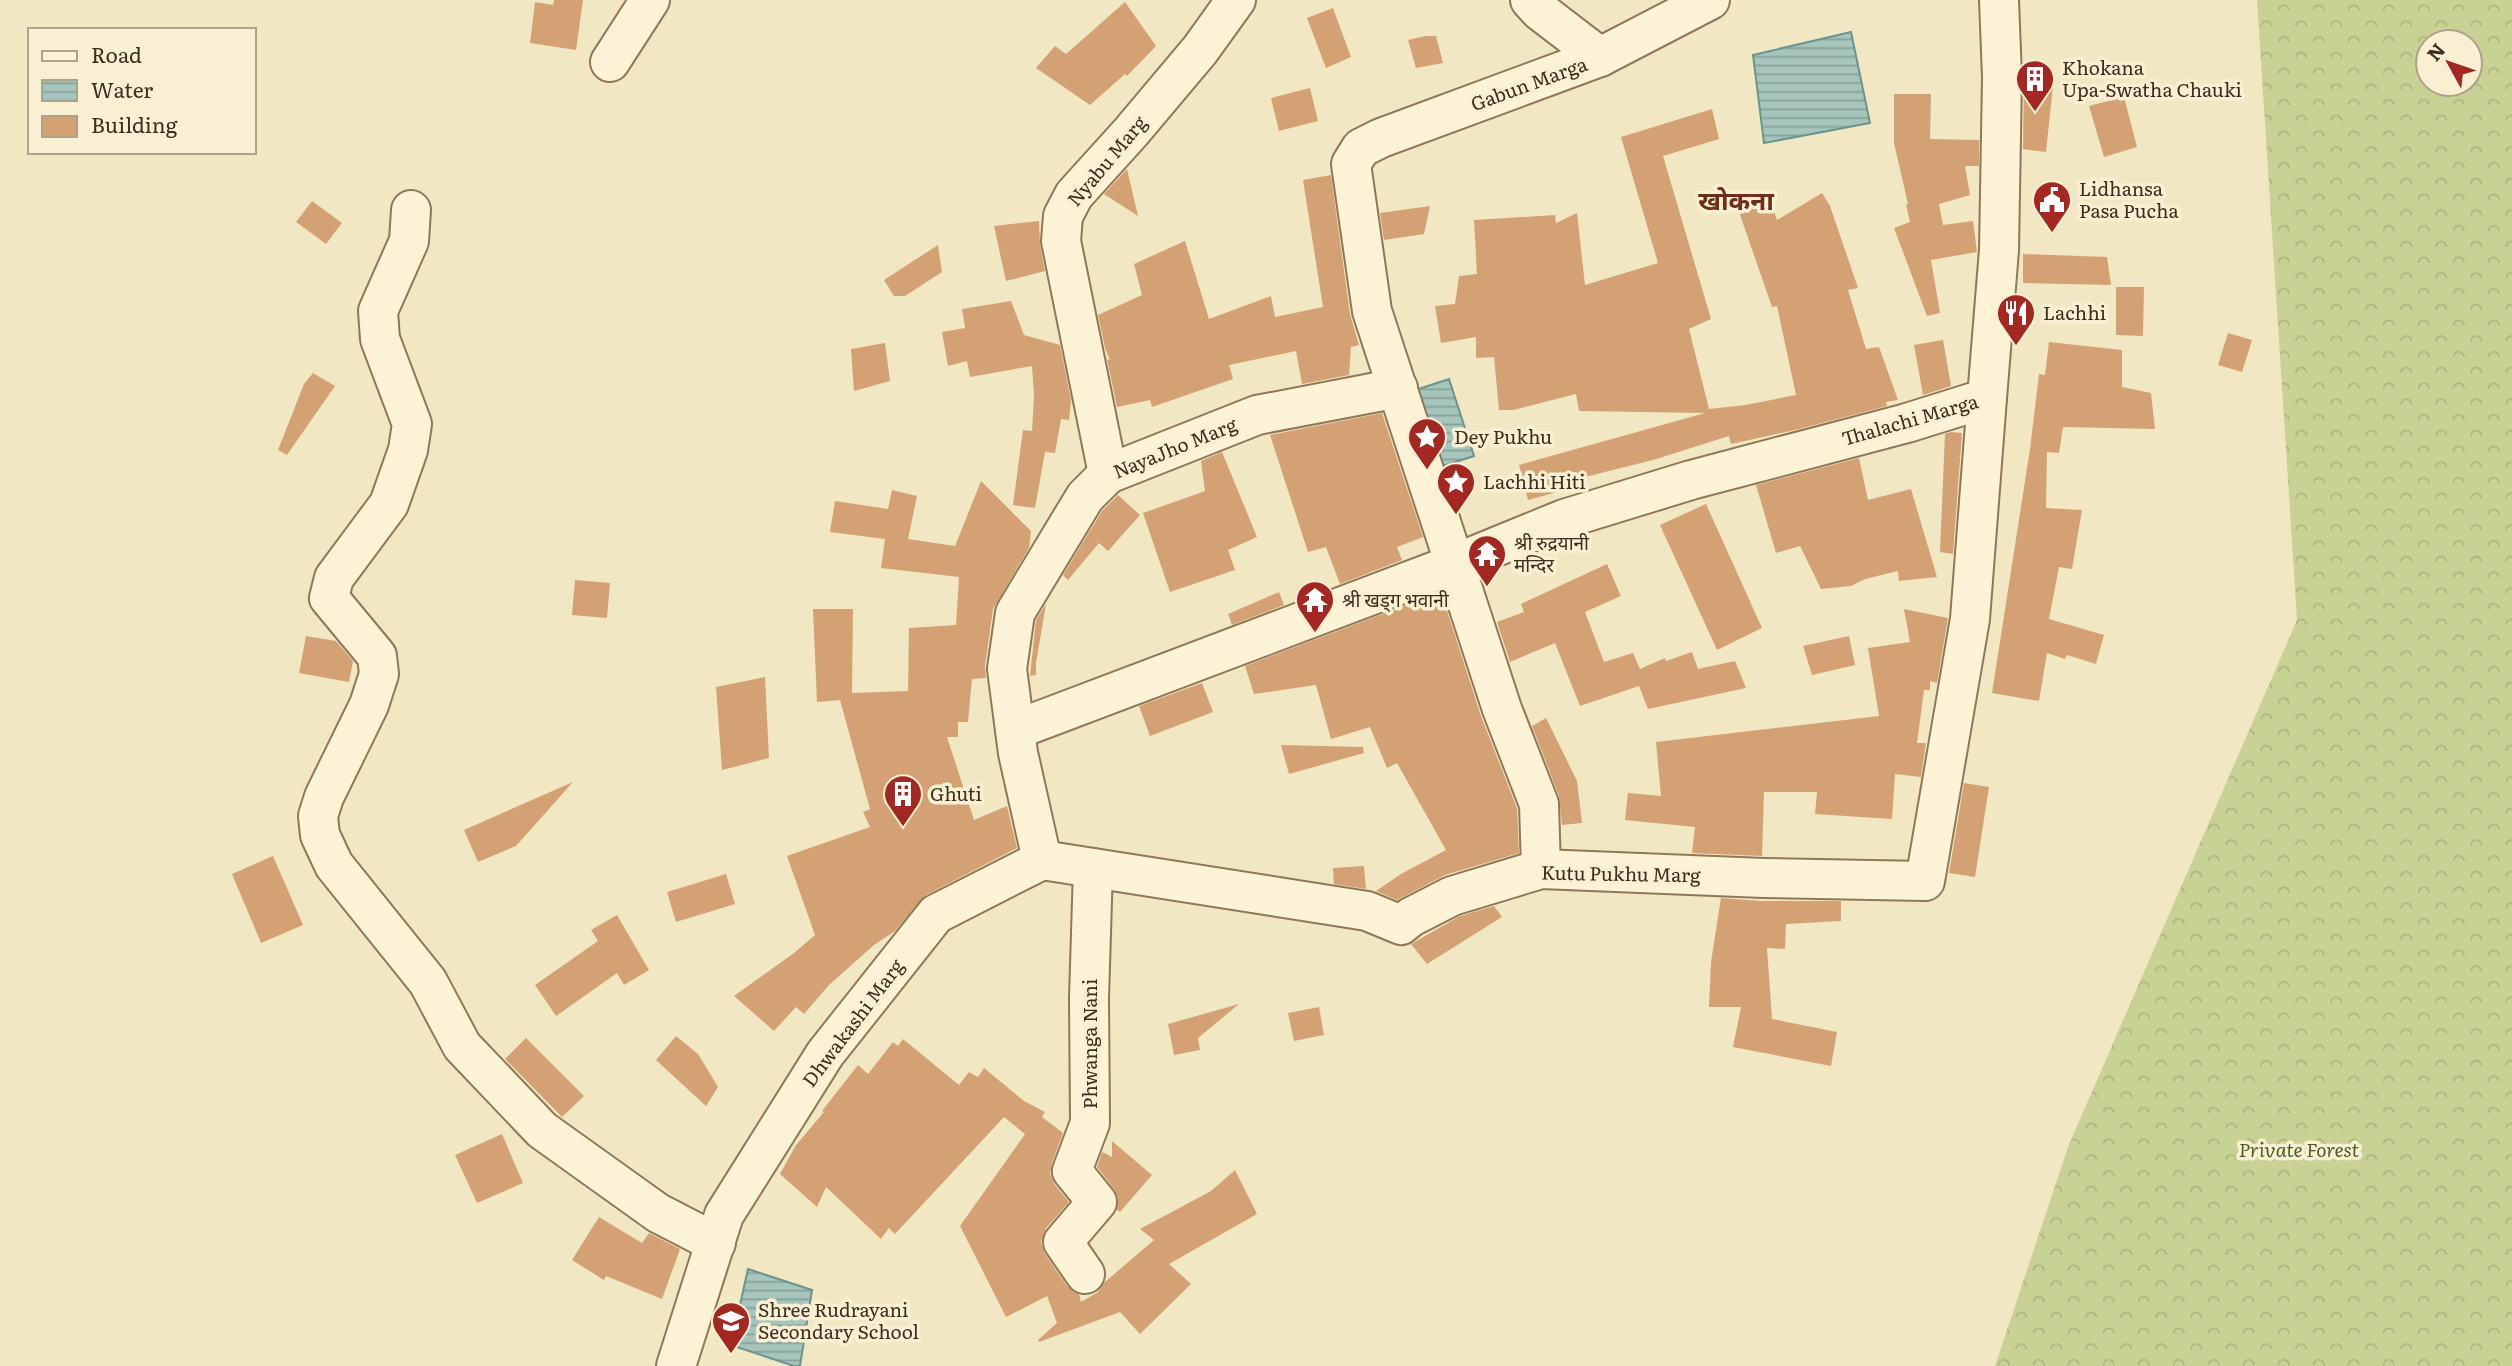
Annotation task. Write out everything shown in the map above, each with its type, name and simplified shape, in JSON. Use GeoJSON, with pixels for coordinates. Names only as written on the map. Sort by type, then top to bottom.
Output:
{"type":"FeatureCollection","features":[{"type":"Feature","properties":{"kind":"street"},"geometry":{"type":"LineString","coordinates":[[610,62],[650,0]]}},
{"type":"Feature","properties":{"kind":"street","name":"Nyabu Marg"},"geometry":{"type":"LineString","coordinates":[[1108,474],[1061,241],[1063,216],[1074,195],[1191,60],[1236,0]]}},
{"type":"Feature","properties":{"kind":"street"},"geometry":{"type":"LineString","coordinates":[[1530,0],[1540,11],[1600,57]]}},
{"type":"Feature","properties":{"kind":"street","name":"Gabun Marga"},"geometry":{"type":"LineString","coordinates":[[1398,388],[1372,311],[1351,164],[1361,148],[1381,138],[1600,57],[1710,0]]}},
{"type":"Feature","properties":{"kind":"street","name":"Thalachi Marga"},"geometry":{"type":"LineString","coordinates":[[1015,730],[1454,564],[1564,519],[1691,480],[1907,423],[1987,398],[1999,250],[2002,77],[2000,0]]}},
{"type":"Feature","properties":{"kind":"street"},"geometry":{"type":"LineString","coordinates":[[411,210],[409,241],[378,311],[380,339],[412,424],[408,450],[389,504],[334,578],[329,598],[377,656],[379,674],[369,705],[324,797],[318,816],[320,835],[334,864],[428,982],[462,1046],[542,1130],[658,1213],[716,1243]]}},
{"type":"Feature","properties":{"kind":"street"},"geometry":{"type":"LineString","coordinates":[[1398,388],[1502,709],[1539,804],[1541,869]]}},
{"type":"Feature","properties":{"kind":"street","name":"NayaJho Marg"},"geometry":{"type":"LineString","coordinates":[[1015,730],[1007,669],[1015,612],[1085,497],[1108,474],[1258,415],[1398,388]]}},
{"type":"Feature","properties":{"kind":"street","name":"Kutu Pukhu Marg"},"geometry":{"type":"LineString","coordinates":[[1042,860],[1367,911],[1401,925],[1451,896],[1541,869],[1925,881],[1970,620],[1987,398]]}},
{"type":"Feature","properties":{"kind":"street"},"geometry":{"type":"LineString","coordinates":[[1015,730],[1042,860]]}},
{"type":"Feature","properties":{"kind":"street","name":"Dhwakashi Marg"},"geometry":{"type":"LineString","coordinates":[[676,1366],[724,1215],[825,1054],[936,914],[1042,860]]}},
{"type":"Feature","properties":{"kind":"street","name":"Phwanga Nani"},"geometry":{"type":"LineString","coordinates":[[1085,1273],[1063,1242],[1097,1202],[1072,1171],[1090,1123],[1089,998],[1093,868]]}},
{"type":"Feature","properties":{"kind":"green space","name":"Private Forest"},"geometry":{"type":"Polygon","coordinates":[[[2257,0],[2512,0],[2512,1366],[1995,1366],[2068,1147],[2297,620],[2257,0]]]}},
{"type":"Feature","properties":{"kind":"water"},"geometry":{"type":"Polygon","coordinates":[[[1851,32],[1870,123],[1764,143],[1753,55],[1851,32]]]}},
{"type":"Feature","properties":{"kind":"water"},"geometry":{"type":"Polygon","coordinates":[[[1449,379],[1474,456],[1427,471],[1403,394],[1449,379]]]}},
{"type":"Feature","properties":{"kind":"water"},"geometry":{"type":"Polygon","coordinates":[[[748,1269],[812,1290],[800,1366],[731,1345],[748,1269]]]}},
{"type":"Feature","properties":{"kind":"building"},"geometry":{"type":"Polygon","coordinates":[[[554,0],[583,0],[576,50],[530,43],[535,2],[553,5],[554,0]]]}},
{"type":"Feature","properties":{"kind":"building"},"geometry":{"type":"Polygon","coordinates":[[[1125,2],[1156,46],[1127,76],[1125,74],[1090,105],[1036,68],[1055,46],[1066,54],[1125,2]]]}},
{"type":"Feature","properties":{"kind":"building"},"geometry":{"type":"Polygon","coordinates":[[[1333,8],[1351,57],[1326,68],[1307,18],[1333,8]]]}},
{"type":"Feature","properties":{"kind":"building"},"geometry":{"type":"Polygon","coordinates":[[[1436,36],[1443,63],[1416,68],[1408,40],[1436,36]]]}},
{"type":"Feature","properties":{"kind":"building","name":"Khokana Upa-Swatha Chauki"},"geometry":{"type":"Polygon","coordinates":[[[2024,74],[2054,76],[2046,152],[2023,149],[2024,74]]]}},
{"type":"Feature","properties":{"kind":"building"},"geometry":{"type":"Polygon","coordinates":[[[1310,88],[1318,121],[1279,131],[1271,98],[1310,88]]]}},
{"type":"Feature","properties":{"kind":"building"},"geometry":{"type":"Polygon","coordinates":[[[1894,94],[1931,94],[1930,139],[1979,140],[1979,166],[1965,166],[1970,195],[1939,204],[1943,225],[1973,221],[1977,252],[1931,260],[1940,313],[1927,316],[1894,228],[1910,222],[1894,143],[1894,94]]]}},
{"type":"Feature","properties":{"kind":"building"},"geometry":{"type":"Polygon","coordinates":[[[2124,97],[2137,147],[2104,157],[2089,106],[2124,97]]]}},
{"type":"Feature","properties":{"kind":"building"},"geometry":{"type":"Polygon","coordinates":[[[1712,109],[1719,139],[1663,156],[1711,319],[1689,329],[1709,409],[1796,395],[1777,306],[1772,307],[1738,209],[1769,198],[1777,220],[1822,193],[1830,206],[1858,288],[1848,290],[1866,349],[1879,347],[1898,400],[1886,402],[1887,406],[1731,444],[1729,436],[1653,460],[1581,478],[1583,485],[1528,500],[1519,465],[1705,413],[1579,411],[1576,394],[1513,410],[1499,410],[1494,357],[1476,358],[1476,337],[1441,343],[1435,306],[1455,304],[1459,276],[1477,274],[1474,220],[1555,215],[1556,223],[1577,213],[1585,285],[1658,263],[1621,137],[1712,109]]]}},
{"type":"Feature","properties":{"kind":"building"},"geometry":{"type":"Polygon","coordinates":[[[1127,169],[1138,216],[1104,194],[1127,169]]]}},
{"type":"Feature","properties":{"kind":"building"},"geometry":{"type":"Polygon","coordinates":[[[1331,175],[1350,314],[1359,345],[1351,347],[1349,375],[1302,384],[1296,351],[1229,365],[1233,379],[1152,407],[1150,400],[1117,407],[1107,359],[1110,360],[1098,315],[1142,295],[1134,264],[1185,241],[1209,319],[1271,296],[1275,317],[1323,307],[1303,180],[1331,175]]]}},
{"type":"Feature","properties":{"kind":"building"},"geometry":{"type":"Polygon","coordinates":[[[312,201],[342,223],[326,244],[296,222],[312,201]]]}},
{"type":"Feature","properties":{"kind":"building"},"geometry":{"type":"Polygon","coordinates":[[[1430,206],[1424,234],[1384,240],[1380,213],[1430,206]]]}},
{"type":"Feature","properties":{"kind":"building"},"geometry":{"type":"Polygon","coordinates":[[[1039,221],[1045,271],[1006,281],[994,226],[1039,221]]]}},
{"type":"Feature","properties":{"kind":"building"},"geometry":{"type":"Polygon","coordinates":[[[938,245],[942,272],[905,296],[894,296],[884,280],[938,245]]]}},
{"type":"Feature","properties":{"kind":"building"},"geometry":{"type":"Polygon","coordinates":[[[2023,254],[2107,257],[2111,285],[2023,283],[2023,254]]]}},
{"type":"Feature","properties":{"kind":"building"},"geometry":{"type":"Polygon","coordinates":[[[2116,287],[2144,287],[2143,336],[2116,335],[2116,287]]]}},
{"type":"Feature","properties":{"kind":"building"},"geometry":{"type":"Polygon","coordinates":[[[1011,301],[1024,335],[1060,345],[1071,400],[1069,420],[1061,419],[1055,453],[1045,452],[1035,508],[1013,505],[1023,430],[1032,431],[1032,366],[970,377],[967,361],[948,366],[942,332],[965,328],[962,309],[1011,301]]]}},
{"type":"Feature","properties":{"kind":"building"},"geometry":{"type":"Polygon","coordinates":[[[2228,333],[2252,340],[2242,372],[2218,365],[2228,333]]]}},
{"type":"Feature","properties":{"kind":"building"},"geometry":{"type":"Polygon","coordinates":[[[1943,340],[1951,386],[1923,395],[1914,345],[1943,340]]]}},
{"type":"Feature","properties":{"kind":"building"},"geometry":{"type":"Polygon","coordinates":[[[2049,342],[2122,350],[2122,387],[2151,393],[2155,429],[2063,427],[2059,453],[2047,452],[2046,508],[2082,510],[2072,569],[2059,567],[2049,619],[2104,635],[2096,664],[2067,655],[2065,659],[2047,653],[2039,701],[1992,693],[2039,374],[2045,375],[2049,342]]]}},
{"type":"Feature","properties":{"kind":"building"},"geometry":{"type":"Polygon","coordinates":[[[885,343],[890,381],[854,391],[851,349],[885,343]]]}},
{"type":"Feature","properties":{"kind":"building"},"geometry":{"type":"Polygon","coordinates":[[[313,373],[335,386],[287,455],[278,450],[304,384],[313,373]]]}},
{"type":"Feature","properties":{"kind":"building"},"geometry":{"type":"Polygon","coordinates":[[[1382,413],[1423,537],[1397,547],[1402,560],[1340,584],[1326,547],[1308,552],[1270,435],[1382,413]]]}},
{"type":"Feature","properties":{"kind":"building"},"geometry":{"type":"Polygon","coordinates":[[[1962,433],[1953,554],[1940,552],[1945,434],[1962,433]]]}},
{"type":"Feature","properties":{"kind":"building"},"geometry":{"type":"Polygon","coordinates":[[[1222,452],[1257,537],[1228,550],[1235,570],[1170,592],[1143,513],[1205,491],[1201,461],[1222,452]]]}},
{"type":"Feature","properties":{"kind":"building"},"geometry":{"type":"Polygon","coordinates":[[[1859,458],[1868,500],[1911,489],[1937,577],[1899,581],[1898,571],[1865,579],[1851,586],[1821,589],[1800,546],[1776,553],[1756,485],[1859,458]]]}},
{"type":"Feature","properties":{"kind":"building"},"geometry":{"type":"Polygon","coordinates":[[[981,481],[1031,531],[1029,548],[993,609],[985,666],[986,678],[972,679],[968,722],[958,722],[958,737],[947,737],[974,820],[1007,806],[1017,848],[926,895],[895,931],[874,945],[829,985],[804,1014],[796,1007],[774,1031],[734,996],[815,935],[787,856],[870,827],[863,812],[870,809],[840,700],[817,702],[813,609],[853,609],[852,693],[908,691],[909,628],[956,625],[959,577],[881,568],[885,539],[830,532],[835,501],[888,509],[892,490],[917,496],[908,539],[955,546],[981,481]]]}},
{"type":"Feature","properties":{"kind":"building"},"geometry":{"type":"Polygon","coordinates":[[[1118,495],[1140,515],[1108,551],[1099,543],[1068,580],[1063,575],[1102,511],[1118,495]]]}},
{"type":"Feature","properties":{"kind":"building"},"geometry":{"type":"Polygon","coordinates":[[[1706,504],[1762,628],[1717,650],[1660,525],[1706,504]]]}},
{"type":"Feature","properties":{"kind":"building"},"geometry":{"type":"Polygon","coordinates":[[[1607,564],[1621,596],[1585,612],[1604,662],[1633,653],[1640,669],[1665,658],[1666,661],[1692,652],[1698,669],[1735,661],[1746,688],[1648,709],[1639,686],[1580,706],[1555,643],[1510,662],[1497,622],[1524,612],[1521,604],[1607,564]]]}},
{"type":"Feature","properties":{"kind":"building"},"geometry":{"type":"Polygon","coordinates":[[[575,580],[610,583],[607,618],[572,615],[575,580]]]}},
{"type":"Feature","properties":{"kind":"building"},"geometry":{"type":"Polygon","coordinates":[[[1279,592],[1284,605],[1232,625],[1228,614],[1279,592]]]}},
{"type":"Feature","properties":{"kind":"building"},"geometry":{"type":"Polygon","coordinates":[[[1442,595],[1481,716],[1517,808],[1519,853],[1445,875],[1397,900],[1376,891],[1446,850],[1397,763],[1387,768],[1370,727],[1331,739],[1316,685],[1254,694],[1245,666],[1417,601],[1418,605],[1442,595]]]}},
{"type":"Feature","properties":{"kind":"building"},"geometry":{"type":"Polygon","coordinates":[[[1046,604],[1036,675],[1030,676],[1036,620],[1046,604]]]}},
{"type":"Feature","properties":{"kind":"building"},"geometry":{"type":"Polygon","coordinates":[[[1904,609],[1948,618],[1937,683],[1930,681],[1930,690],[1924,690],[1917,743],[1926,743],[1921,777],[1895,774],[1892,819],[1815,814],[1817,792],[1764,792],[1762,856],[1692,853],[1695,827],[1625,820],[1628,793],[1661,796],[1656,742],[1879,716],[1868,648],[1910,642],[1904,609]]]}},
{"type":"Feature","properties":{"kind":"building"},"geometry":{"type":"Polygon","coordinates":[[[306,636],[336,641],[353,661],[349,682],[299,673],[306,636]]]}},
{"type":"Feature","properties":{"kind":"building"},"geometry":{"type":"Polygon","coordinates":[[[1849,636],[1855,665],[1812,675],[1803,646],[1849,636]]]}},
{"type":"Feature","properties":{"kind":"building"},"geometry":{"type":"Polygon","coordinates":[[[765,677],[769,758],[722,770],[716,687],[765,677]]]}},
{"type":"Feature","properties":{"kind":"building"},"geometry":{"type":"Polygon","coordinates":[[[1202,683],[1213,712],[1150,736],[1139,706],[1202,683]]]}},
{"type":"Feature","properties":{"kind":"building"},"geometry":{"type":"Polygon","coordinates":[[[1546,718],[1577,781],[1582,823],[1562,825],[1559,796],[1532,726],[1546,718]]]}},
{"type":"Feature","properties":{"kind":"building"},"geometry":{"type":"Polygon","coordinates":[[[1281,745],[1363,747],[1364,753],[1289,774],[1281,745]]]}},
{"type":"Feature","properties":{"kind":"building"},"geometry":{"type":"Polygon","coordinates":[[[573,782],[516,846],[478,862],[464,830],[573,782]]]}},
{"type":"Feature","properties":{"kind":"building"},"geometry":{"type":"Polygon","coordinates":[[[1964,783],[1989,787],[1975,877],[1949,873],[1964,783]]]}},
{"type":"Feature","properties":{"kind":"building"},"geometry":{"type":"Polygon","coordinates":[[[273,856],[303,925],[261,943],[232,874],[273,856]]]}},
{"type":"Feature","properties":{"kind":"building"},"geometry":{"type":"Polygon","coordinates":[[[1364,866],[1366,889],[1334,884],[1333,868],[1364,866]]]}},
{"type":"Feature","properties":{"kind":"building"},"geometry":{"type":"Polygon","coordinates":[[[726,874],[735,904],[676,922],[667,892],[726,874]]]}},
{"type":"Feature","properties":{"kind":"building"},"geometry":{"type":"Polygon","coordinates":[[[1721,898],[1841,901],[1841,921],[1786,924],[1785,949],[1767,948],[1772,1019],[1837,1032],[1831,1066],[1733,1047],[1741,1007],[1709,1007],[1711,962],[1721,898]]]}},
{"type":"Feature","properties":{"kind":"building"},"geometry":{"type":"Polygon","coordinates":[[[1494,906],[1502,917],[1427,964],[1411,944],[1460,916],[1494,906]]]}},
{"type":"Feature","properties":{"kind":"building"},"geometry":{"type":"Polygon","coordinates":[[[617,915],[649,970],[624,985],[617,973],[556,1016],[535,985],[598,941],[591,930],[617,915]]]}},
{"type":"Feature","properties":{"kind":"building"},"geometry":{"type":"Polygon","coordinates":[[[1239,1004],[1198,1038],[1200,1050],[1174,1055],[1168,1024],[1239,1004]]]}},
{"type":"Feature","properties":{"kind":"building"},"geometry":{"type":"Polygon","coordinates":[[[1319,1007],[1324,1035],[1294,1041],[1288,1013],[1319,1007]]]}},
{"type":"Feature","properties":{"kind":"building"},"geometry":{"type":"Polygon","coordinates":[[[676,1036],[698,1054],[718,1087],[706,1106],[656,1060],[676,1036]]]}},
{"type":"Feature","properties":{"kind":"building"},"geometry":{"type":"Polygon","coordinates":[[[526,1038],[584,1096],[562,1117],[505,1059],[526,1038]]]}},
{"type":"Feature","properties":{"kind":"building"},"geometry":{"type":"Polygon","coordinates":[[[903,1039],[959,1085],[969,1072],[978,1077],[984,1068],[1024,1101],[1045,1112],[1042,1117],[1063,1133],[1050,1174],[1069,1202],[1046,1228],[1041,1242],[1045,1254],[1067,1286],[1079,1294],[1081,1302],[1098,1292],[1105,1282],[1154,1240],[1140,1229],[1211,1191],[1235,1170],[1257,1214],[1169,1264],[1191,1284],[1140,1334],[1120,1312],[1039,1342],[1038,1340],[1057,1323],[1047,1296],[1006,1317],[960,1226],[1025,1134],[1004,1117],[895,1234],[889,1228],[881,1239],[826,1187],[817,1207],[780,1174],[796,1145],[858,1065],[868,1074],[893,1042],[898,1046],[903,1039]]]}},
{"type":"Feature","properties":{"kind":"building"},"geometry":{"type":"Polygon","coordinates":[[[502,1134],[523,1183],[477,1203],[455,1155],[502,1134]]]}},
{"type":"Feature","properties":{"kind":"building"},"geometry":{"type":"Polygon","coordinates":[[[1112,1141],[1152,1175],[1120,1212],[1117,1210],[1118,1198],[1114,1189],[1097,1167],[1102,1152],[1112,1157],[1112,1141]]]}},
{"type":"Feature","properties":{"kind":"building"},"geometry":{"type":"Polygon","coordinates":[[[599,1217],[642,1243],[649,1233],[680,1249],[662,1299],[606,1276],[604,1280],[572,1260],[599,1217]]]}},
{"type":"Feature","properties":{"kind":"place","name":"Khokana Upa-Swatha Chauki"},"geometry":{"type":"Point","coordinates":[2035,113]}},
{"type":"Feature","properties":{"kind":"place","name":"Lidhansa Pasa Pucha"},"geometry":{"type":"Point","coordinates":[2052,234]}},
{"type":"Feature","properties":{"kind":"place","name":"Lachhi"},"geometry":{"type":"Point","coordinates":[2016,347]}},
{"type":"Feature","properties":{"kind":"place","name":"Dey Pukhu"},"geometry":{"type":"Point","coordinates":[1427,471]}},
{"type":"Feature","properties":{"kind":"place","name":"Lachhi Hiti"},"geometry":{"type":"Point","coordinates":[1456,516]}},
{"type":"Feature","properties":{"kind":"place","name":"श्री रुद्रयानी मन्दिर"},"geometry":{"type":"Point","coordinates":[1487,588]}},
{"type":"Feature","properties":{"kind":"place","name":"श्री खड्ग भवानी"},"geometry":{"type":"Point","coordinates":[1315,634]}},
{"type":"Feature","properties":{"kind":"place","name":"Ghuti"},"geometry":{"type":"Point","coordinates":[903,828]}},
{"type":"Feature","properties":{"kind":"place","name":"Shree Rudrayani Secondary School"},"geometry":{"type":"Point","coordinates":[731,1355]}},
{"type":"Feature","properties":{"kind":"district","name":"खोकना"},"geometry":{"type":"Point","coordinates":[1736,201]}}]}
